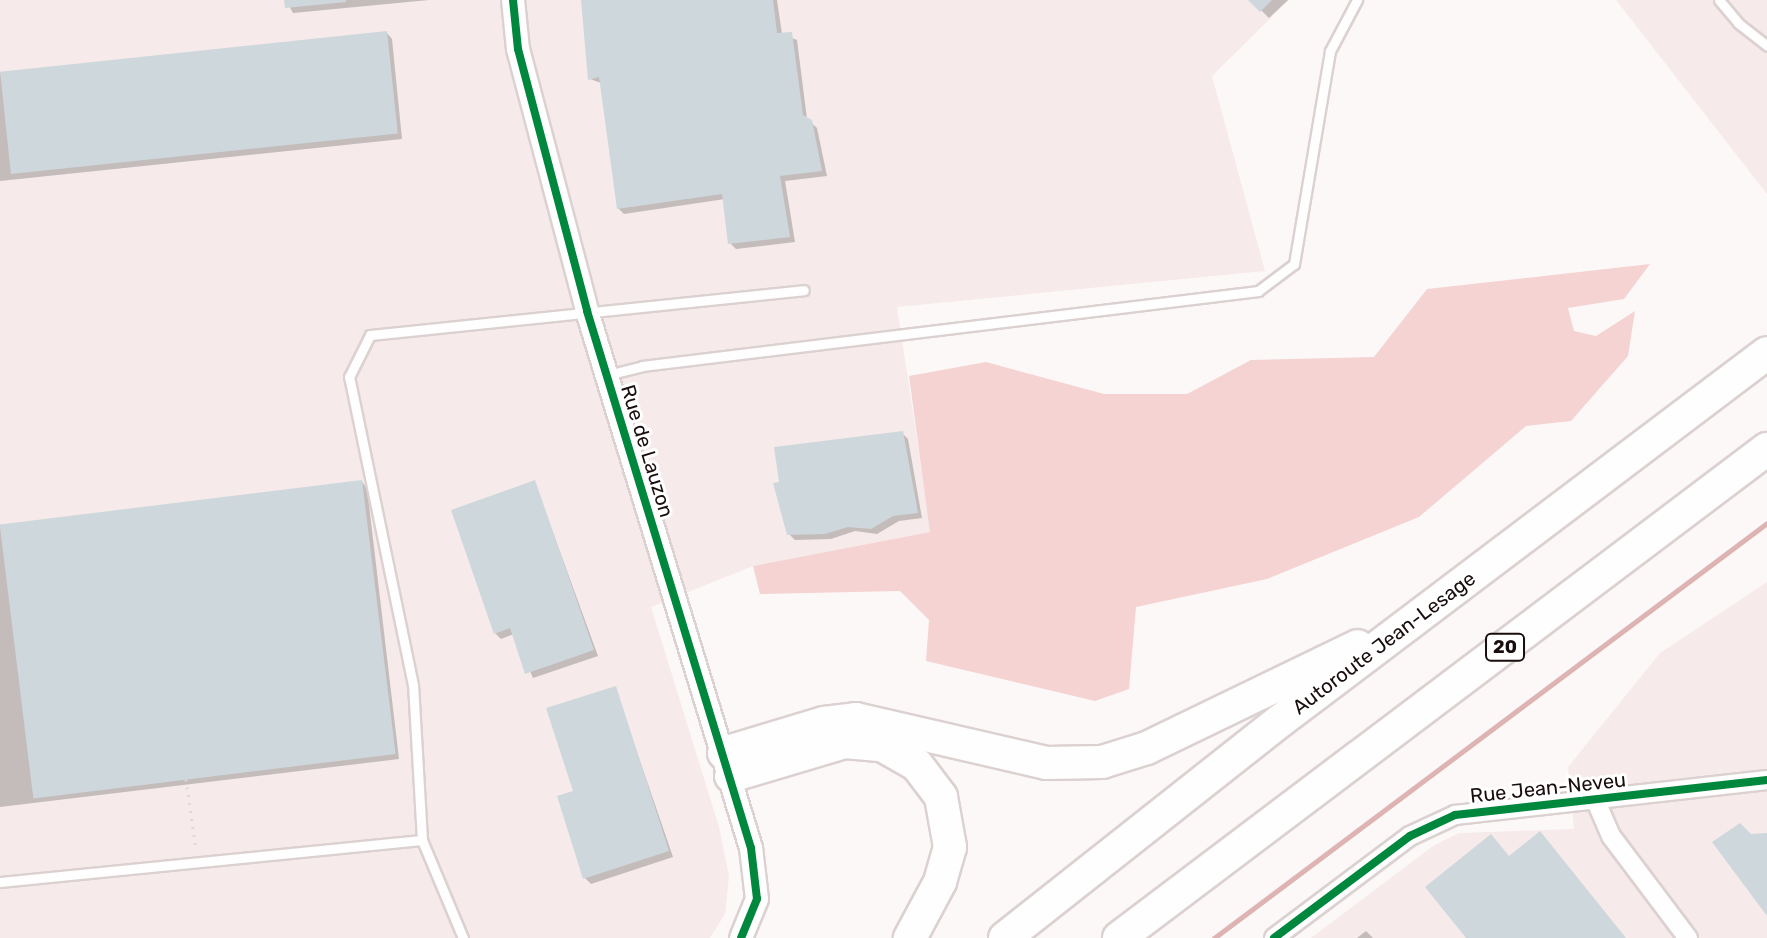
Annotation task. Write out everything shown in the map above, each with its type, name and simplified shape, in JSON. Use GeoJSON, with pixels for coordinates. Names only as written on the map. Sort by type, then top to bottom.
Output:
{"type":"FeatureCollection","features":[{"type":"Feature","properties":{"kind":"highway","name":"Autoroute Jean-Lesage"},"geometry":{"type":"LineString","coordinates":[[1005,938],[1411,622],[1767,353]]}},
{"type":"Feature","properties":{"kind":"highway","name":"20"},"geometry":{"type":"LineString","coordinates":[[1119,938],[1753,465],[1767,449]]}},
{"type":"Feature","properties":{"kind":"highway"},"geometry":{"type":"LineString","coordinates":[[727,765],[824,723],[856,719],[1046,763],[1112,760],[1411,622]]}},
{"type":"Feature","properties":{"kind":"highway"},"geometry":{"type":"LineString","coordinates":[[727,765],[845,742],[882,745],[917,765],[941,797],[950,847],[940,882],[910,938]]}},
{"type":"Feature","properties":{"kind":"highway"},"geometry":{"type":"LineString","coordinates":[[1152,938],[1271,824]]}},
{"type":"Feature","properties":{"kind":"street","name":"Rue de Lauzon"},"geometry":{"type":"LineString","coordinates":[[513,0],[518,49],[587,311],[727,765],[755,867],[755,909],[741,938]]}},
{"type":"Feature","properties":{"kind":"street","name":"Rue Jean-Neveu"},"geometry":{"type":"LineString","coordinates":[[1274,938],[1436,821],[1477,810],[1767,780]]}},
{"type":"Feature","properties":{"kind":"street"},"geometry":{"type":"LineString","coordinates":[[1595,799],[1611,836],[1688,938]]}},
{"type":"Feature","properties":{"kind":"lane"},"geometry":{"type":"LineString","coordinates":[[607,376],[642,366],[1258,291],[1294,264],[1330,51],[1357,0]]}},
{"type":"Feature","properties":{"kind":"lane"},"geometry":{"type":"LineString","coordinates":[[1719,0],[1738,23],[1767,46]]}},
{"type":"Feature","properties":{"kind":"lane"},"geometry":{"type":"LineString","coordinates":[[463,938],[422,840],[413,685],[349,377],[370,335],[804,290]]}},
{"type":"Feature","properties":{"kind":"lane"},"geometry":{"type":"LineString","coordinates":[[0,882],[422,840]]}},
{"type":"Feature","properties":{"kind":"path"},"geometry":{"type":"LineString","coordinates":[[186,779],[198,862]]}},
{"type":"Feature","properties":{"kind":"shaded area"},"geometry":{"type":"Polygon","coordinates":[[[0,0],[1289,0],[1212,76],[1265,271],[897,307],[931,532],[753,566],[651,607],[719,827],[729,876],[725,914],[710,938],[0,938],[0,0]]]}},
{"type":"Feature","properties":{"kind":"shaded area"},"geometry":{"type":"Polygon","coordinates":[[[1616,0],[1767,0],[1767,194],[1616,0]]]}},
{"type":"Feature","properties":{"kind":"shaded area"},"geometry":{"type":"Polygon","coordinates":[[[1650,264],[1624,299],[1568,308],[1574,331],[1596,336],[1635,311],[1628,356],[1571,421],[1526,426],[1419,517],[1267,579],[1136,607],[1129,689],[1095,701],[926,661],[929,620],[900,591],[760,594],[753,566],[930,532],[909,376],[986,362],[1104,394],[1187,394],[1251,360],[1374,357],[1427,289],[1650,264]]]}},
{"type":"Feature","properties":{"kind":"shaded area"},"geometry":{"type":"Polygon","coordinates":[[[1767,582],[1767,938],[1311,938],[1433,846],[1459,833],[1574,829],[1568,767],[1660,653],[1767,582]]]}},
{"type":"Feature","properties":{"kind":"building"},"geometry":{"type":"Polygon","coordinates":[[[284,0],[346,0],[346,2],[285,8],[284,0]]]}},
{"type":"Feature","properties":{"kind":"building"},"geometry":{"type":"Polygon","coordinates":[[[581,0],[773,0],[777,33],[792,32],[803,115],[812,120],[822,171],[780,176],[790,237],[728,244],[722,194],[617,209],[599,77],[588,80],[581,0]]]}},
{"type":"Feature","properties":{"kind":"building"},"geometry":{"type":"Polygon","coordinates":[[[1248,0],[1272,0],[1260,12],[1248,0]]]}},
{"type":"Feature","properties":{"kind":"building"},"geometry":{"type":"Polygon","coordinates":[[[387,31],[398,133],[11,174],[0,72],[387,31]]]}},
{"type":"Feature","properties":{"kind":"building"},"geometry":{"type":"Polygon","coordinates":[[[903,431],[918,513],[893,516],[871,529],[848,527],[825,534],[787,535],[773,483],[779,482],[774,447],[903,431]]]}},
{"type":"Feature","properties":{"kind":"building"},"geometry":{"type":"Polygon","coordinates":[[[362,480],[396,754],[33,798],[0,524],[362,480]]]}},
{"type":"Feature","properties":{"kind":"building"},"geometry":{"type":"Polygon","coordinates":[[[535,480],[594,650],[525,674],[510,628],[494,634],[451,510],[535,480]]]}},
{"type":"Feature","properties":{"kind":"building"},"geometry":{"type":"Polygon","coordinates":[[[616,686],[669,851],[583,879],[557,796],[573,791],[546,708],[616,686]]]}},
{"type":"Feature","properties":{"kind":"building"},"geometry":{"type":"Polygon","coordinates":[[[1740,823],[1751,834],[1767,833],[1767,916],[1712,842],[1740,823]]]}},
{"type":"Feature","properties":{"kind":"building"},"geometry":{"type":"Polygon","coordinates":[[[1540,831],[1626,938],[1466,938],[1425,887],[1491,834],[1509,856],[1540,831]]]}},
{"type":"Feature","properties":{"kind":"waterway"},"geometry":{"type":"LineString","coordinates":[[1214,938],[1767,523]]}},
{"type":"Feature","properties":{"kind":"cycle path"},"geometry":{"type":"LineString","coordinates":[[513,0],[518,49],[587,311],[751,848],[757,899],[741,938]]}},
{"type":"Feature","properties":{"kind":"cycle path"},"geometry":{"type":"LineString","coordinates":[[1274,938],[1410,836],[1455,815],[1767,780]]}}]}
